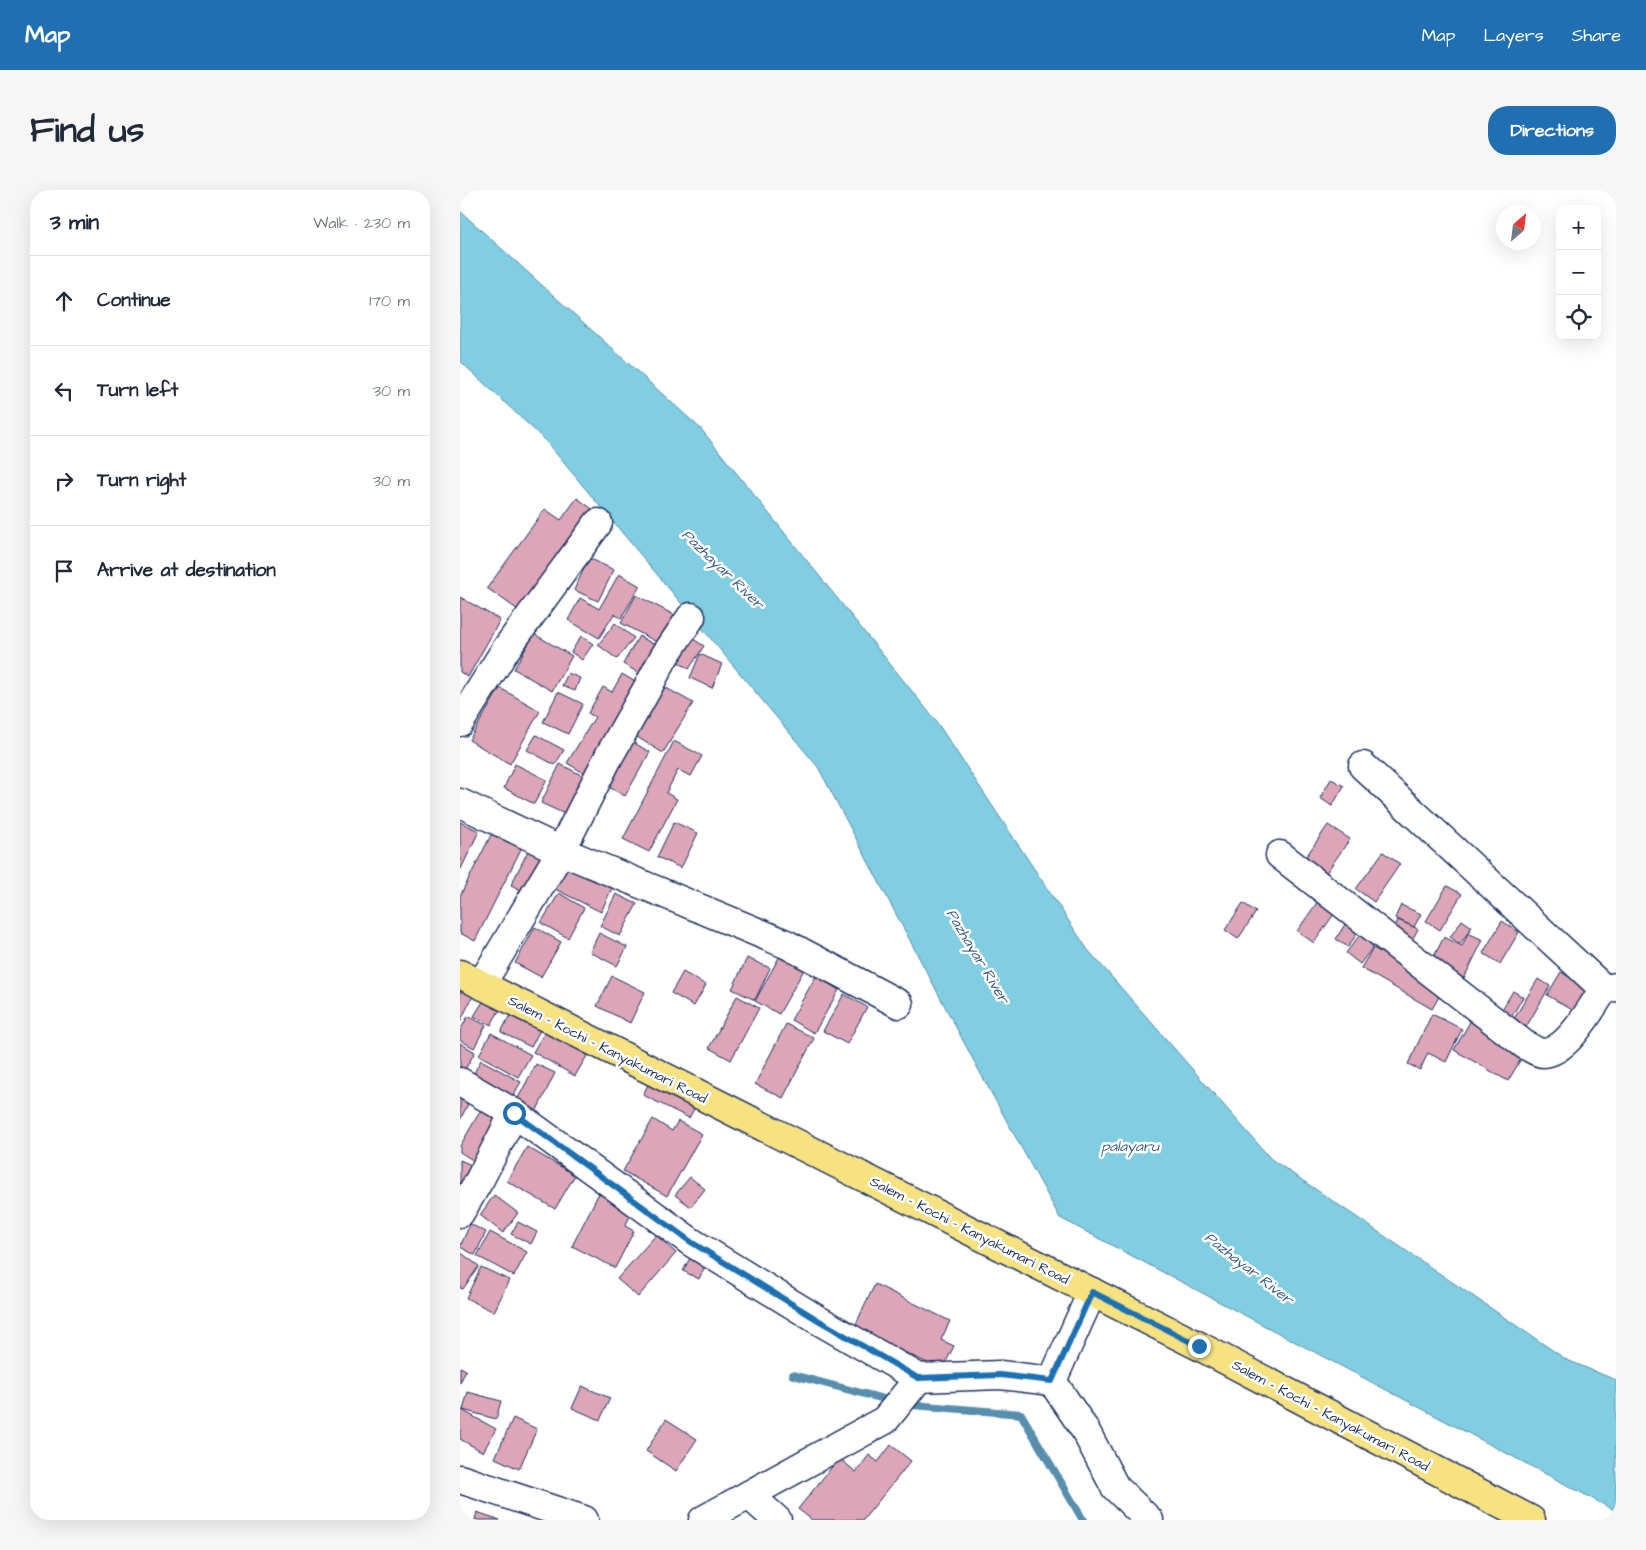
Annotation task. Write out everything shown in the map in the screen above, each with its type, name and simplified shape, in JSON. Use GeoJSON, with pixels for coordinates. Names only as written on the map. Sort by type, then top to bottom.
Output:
{"type":"FeatureCollection","features":[{"type":"Feature","properties":{"kind":"main road","name":"Salem - Kochi - Kanyakumari Road"},"geometry":{"type":"LineString","coordinates":[[471,979],[1199,1346],[1530,1520]]}},
{"type":"Feature","properties":{"kind":"street"},"geometry":{"type":"LineString","coordinates":[[460,722],[506,649],[598,524]]}},
{"type":"Feature","properties":{"kind":"street"},"geometry":{"type":"LineString","coordinates":[[471,979],[561,851],[608,756],[648,689],[664,657],[691,617]]}},
{"type":"Feature","properties":{"kind":"street"},"geometry":{"type":"LineString","coordinates":[[1280,855],[1525,1045],[1541,1053],[1553,1051],[1563,1044],[1610,988],[1363,766]]}},
{"type":"Feature","properties":{"kind":"street"},"geometry":{"type":"LineString","coordinates":[[460,803],[561,851],[786,944],[899,1004]]}},
{"type":"Feature","properties":{"kind":"street"},"geometry":{"type":"LineString","coordinates":[[460,1082],[514,1113],[691,1242],[818,1320],[918,1378],[1000,1375],[1052,1381],[1086,1430],[1115,1487],[1149,1520]]}},
{"type":"Feature","properties":{"kind":"street"},"geometry":{"type":"LineString","coordinates":[[460,1213],[514,1113]]}},
{"type":"Feature","properties":{"kind":"street"},"geometry":{"type":"LineString","coordinates":[[1052,1381],[1092,1292]]}},
{"type":"Feature","properties":{"kind":"street"},"geometry":{"type":"LineString","coordinates":[[703,1520],[885,1420],[918,1378]]}},
{"type":"Feature","properties":{"kind":"street"},"geometry":{"type":"LineString","coordinates":[[460,1479],[584,1520]]}},
{"type":"Feature","properties":{"kind":"street"},"geometry":{"type":"LineString","coordinates":[[749,1495],[777,1520]]}},
{"type":"Feature","properties":{"kind":"water","name":"palayaru"},"geometry":{"type":"Polygon","coordinates":[[[460,211],[701,429],[936,721],[1088,950],[1271,1159],[1567,1360],[1616,1380],[1616,1511],[1060,1218],[976,1065],[818,767],[543,438],[460,361],[460,211]]]}},
{"type":"Feature","properties":{"kind":"building"},"geometry":{"type":"Polygon","coordinates":[[[577,498],[595,511],[521,612],[487,588],[545,509],[561,520],[577,498]]]}},
{"type":"Feature","properties":{"kind":"building"},"geometry":{"type":"Polygon","coordinates":[[[589,558],[614,570],[598,601],[574,590],[589,558]]]}},
{"type":"Feature","properties":{"kind":"building"},"geometry":{"type":"Polygon","coordinates":[[[619,574],[640,586],[621,618],[614,614],[599,638],[568,620],[580,598],[599,609],[619,574]]]}},
{"type":"Feature","properties":{"kind":"building"},"geometry":{"type":"Polygon","coordinates":[[[636,595],[680,618],[666,647],[621,623],[636,595]]]}},
{"type":"Feature","properties":{"kind":"building"},"geometry":{"type":"Polygon","coordinates":[[[460,597],[500,620],[468,677],[460,672],[460,597]]]}},
{"type":"Feature","properties":{"kind":"building"},"geometry":{"type":"Polygon","coordinates":[[[615,623],[634,638],[617,659],[598,645],[615,623]]]}},
{"type":"Feature","properties":{"kind":"building"},"geometry":{"type":"Polygon","coordinates":[[[534,634],[572,656],[552,691],[514,669],[534,634]]]}},
{"type":"Feature","properties":{"kind":"building"},"geometry":{"type":"Polygon","coordinates":[[[581,636],[593,644],[582,660],[571,652],[581,636]]]}},
{"type":"Feature","properties":{"kind":"building"},"geometry":{"type":"Polygon","coordinates":[[[639,636],[662,649],[646,677],[623,664],[639,636]]]}},
{"type":"Feature","properties":{"kind":"building"},"geometry":{"type":"Polygon","coordinates":[[[693,639],[704,646],[689,669],[678,662],[693,639]]]}},
{"type":"Feature","properties":{"kind":"building"},"geometry":{"type":"Polygon","coordinates":[[[700,654],[722,664],[712,688],[690,678],[700,654]]]}},
{"type":"Feature","properties":{"kind":"building"},"geometry":{"type":"Polygon","coordinates":[[[568,673],[580,678],[575,691],[562,686],[568,673]]]}},
{"type":"Feature","properties":{"kind":"building"},"geometry":{"type":"Polygon","coordinates":[[[622,674],[642,686],[589,776],[567,763],[595,717],[588,713],[603,687],[612,692],[622,674]]]}},
{"type":"Feature","properties":{"kind":"building"},"geometry":{"type":"Polygon","coordinates":[[[661,685],[693,703],[663,753],[632,734],[661,685]]]}},
{"type":"Feature","properties":{"kind":"building"},"geometry":{"type":"Polygon","coordinates":[[[500,688],[540,711],[510,764],[469,740],[500,688]]]}},
{"type":"Feature","properties":{"kind":"building"},"geometry":{"type":"Polygon","coordinates":[[[558,692],[583,704],[568,734],[543,722],[558,692]]]}},
{"type":"Feature","properties":{"kind":"building"},"geometry":{"type":"Polygon","coordinates":[[[536,735],[564,750],[555,765],[527,750],[536,735]]]}},
{"type":"Feature","properties":{"kind":"building"},"geometry":{"type":"Polygon","coordinates":[[[627,739],[650,752],[625,796],[602,783],[627,739]]]}},
{"type":"Feature","properties":{"kind":"building"},"geometry":{"type":"Polygon","coordinates":[[[674,741],[702,756],[691,776],[678,770],[666,793],[677,799],[649,852],[623,839],[674,741]]]}},
{"type":"Feature","properties":{"kind":"building"},"geometry":{"type":"Polygon","coordinates":[[[515,764],[547,780],[534,804],[504,788],[515,764]]]}},
{"type":"Feature","properties":{"kind":"building"},"geometry":{"type":"Polygon","coordinates":[[[560,764],[585,777],[567,815],[541,803],[560,764]]]}},
{"type":"Feature","properties":{"kind":"building"},"geometry":{"type":"Polygon","coordinates":[[[1331,779],[1344,786],[1332,806],[1320,798],[1331,779]]]}},
{"type":"Feature","properties":{"kind":"building"},"geometry":{"type":"Polygon","coordinates":[[[460,822],[479,831],[461,869],[460,868],[460,822]]]}},
{"type":"Feature","properties":{"kind":"building"},"geometry":{"type":"Polygon","coordinates":[[[674,822],[698,833],[681,868],[657,857],[674,822]]]}},
{"type":"Feature","properties":{"kind":"building"},"geometry":{"type":"Polygon","coordinates":[[[1328,825],[1350,839],[1326,873],[1305,858],[1328,825]]]}},
{"type":"Feature","properties":{"kind":"building"},"geometry":{"type":"Polygon","coordinates":[[[492,833],[522,847],[475,941],[460,933],[460,896],[492,833]]]}},
{"type":"Feature","properties":{"kind":"building"},"geometry":{"type":"Polygon","coordinates":[[[529,849],[549,859],[531,895],[511,885],[529,849]]]}},
{"type":"Feature","properties":{"kind":"building"},"geometry":{"type":"Polygon","coordinates":[[[1383,852],[1400,864],[1374,902],[1356,889],[1383,852]]]}},
{"type":"Feature","properties":{"kind":"building"},"geometry":{"type":"Polygon","coordinates":[[[565,864],[612,888],[601,912],[553,888],[565,864]]]}},
{"type":"Feature","properties":{"kind":"building"},"geometry":{"type":"Polygon","coordinates":[[[1447,886],[1462,894],[1440,930],[1426,921],[1447,886]]]}},
{"type":"Feature","properties":{"kind":"building"},"geometry":{"type":"Polygon","coordinates":[[[559,893],[584,908],[568,938],[541,923],[559,893]]]}},
{"type":"Feature","properties":{"kind":"building"},"geometry":{"type":"Polygon","coordinates":[[[616,894],[637,904],[620,936],[600,926],[616,894]]]}},
{"type":"Feature","properties":{"kind":"building"},"geometry":{"type":"Polygon","coordinates":[[[1321,897],[1338,908],[1314,943],[1297,931],[1321,897]]]}},
{"type":"Feature","properties":{"kind":"building"},"geometry":{"type":"Polygon","coordinates":[[[1243,903],[1256,912],[1238,939],[1225,930],[1243,903]]]}},
{"type":"Feature","properties":{"kind":"building"},"geometry":{"type":"Polygon","coordinates":[[[1401,905],[1421,914],[1414,927],[1395,918],[1401,905]]]}},
{"type":"Feature","properties":{"kind":"building"},"geometry":{"type":"Polygon","coordinates":[[[1398,920],[1418,929],[1411,942],[1392,933],[1398,920]]]}},
{"type":"Feature","properties":{"kind":"building"},"geometry":{"type":"Polygon","coordinates":[[[1462,920],[1472,927],[1460,944],[1450,937],[1462,920]]]}},
{"type":"Feature","properties":{"kind":"building"},"geometry":{"type":"Polygon","coordinates":[[[1347,921],[1360,929],[1348,947],[1336,939],[1347,921]]]}},
{"type":"Feature","properties":{"kind":"building"},"geometry":{"type":"Polygon","coordinates":[[[1502,921],[1519,932],[1500,964],[1483,953],[1502,921]]]}},
{"type":"Feature","properties":{"kind":"building"},"geometry":{"type":"Polygon","coordinates":[[[535,927],[561,942],[541,977],[515,963],[535,927]]]}},
{"type":"Feature","properties":{"kind":"building"},"geometry":{"type":"Polygon","coordinates":[[[1365,928],[1379,939],[1360,964],[1346,953],[1365,928]]]}},
{"type":"Feature","properties":{"kind":"building"},"geometry":{"type":"Polygon","coordinates":[[[599,933],[627,947],[617,966],[590,952],[599,933]]]}},
{"type":"Feature","properties":{"kind":"building"},"geometry":{"type":"Polygon","coordinates":[[[1468,933],[1483,940],[1464,978],[1431,962],[1444,937],[1462,946],[1468,933]]]}},
{"type":"Feature","properties":{"kind":"building"},"geometry":{"type":"Polygon","coordinates":[[[1373,948],[1444,988],[1432,1009],[1361,968],[1373,948]]]}},
{"type":"Feature","properties":{"kind":"building"},"geometry":{"type":"Polygon","coordinates":[[[782,952],[806,966],[779,1014],[755,1001],[782,952]]]}},
{"type":"Feature","properties":{"kind":"building"},"geometry":{"type":"Polygon","coordinates":[[[747,958],[770,968],[755,1000],[732,989],[747,958]]]}},
{"type":"Feature","properties":{"kind":"building"},"geometry":{"type":"Polygon","coordinates":[[[683,972],[706,985],[694,1006],[671,993],[683,972]]]}},
{"type":"Feature","properties":{"kind":"building"},"geometry":{"type":"Polygon","coordinates":[[[1561,972],[1598,994],[1584,1017],[1547,995],[1561,972]]]}},
{"type":"Feature","properties":{"kind":"building"},"geometry":{"type":"Polygon","coordinates":[[[612,976],[645,992],[630,1023],[597,1006],[612,976]]]}},
{"type":"Feature","properties":{"kind":"building"},"geometry":{"type":"Polygon","coordinates":[[[816,976],[839,990],[814,1033],[791,1020],[816,976]]]}},
{"type":"Feature","properties":{"kind":"building"},"geometry":{"type":"Polygon","coordinates":[[[1538,979],[1550,986],[1522,1034],[1509,1027],[1538,979]]]}},
{"type":"Feature","properties":{"kind":"building"},"geometry":{"type":"Polygon","coordinates":[[[460,982],[476,990],[460,1022],[460,982]]]}},
{"type":"Feature","properties":{"kind":"building"},"geometry":{"type":"Polygon","coordinates":[[[1513,991],[1523,997],[1508,1023],[1498,1016],[1513,991]]]}},
{"type":"Feature","properties":{"kind":"building"},"geometry":{"type":"Polygon","coordinates":[[[844,994],[867,1007],[847,1044],[823,1031],[844,994]]]}},
{"type":"Feature","properties":{"kind":"building"},"geometry":{"type":"Polygon","coordinates":[[[737,996],[759,1008],[731,1060],[709,1048],[737,996]]]}},
{"type":"Feature","properties":{"kind":"building"},"geometry":{"type":"Polygon","coordinates":[[[484,1000],[500,1009],[491,1025],[474,1016],[484,1000]]]}},
{"type":"Feature","properties":{"kind":"building"},"geometry":{"type":"Polygon","coordinates":[[[1432,1014],[1462,1029],[1446,1062],[1428,1053],[1420,1070],[1408,1064],[1432,1014]]]}},
{"type":"Feature","properties":{"kind":"building"},"geometry":{"type":"Polygon","coordinates":[[[510,1015],[540,1030],[531,1047],[501,1032],[510,1015]]]}},
{"type":"Feature","properties":{"kind":"building"},"geometry":{"type":"Polygon","coordinates":[[[468,1016],[486,1025],[474,1048],[460,1040],[460,1031],[468,1016]]]}},
{"type":"Feature","properties":{"kind":"building"},"geometry":{"type":"Polygon","coordinates":[[[1471,1020],[1525,1052],[1508,1081],[1454,1050],[1471,1020]]]}},
{"type":"Feature","properties":{"kind":"building"},"geometry":{"type":"Polygon","coordinates":[[[786,1024],[814,1038],[783,1098],[755,1084],[786,1024]]]}},
{"type":"Feature","properties":{"kind":"building"},"geometry":{"type":"Polygon","coordinates":[[[549,1025],[591,1049],[575,1076],[533,1052],[549,1025]]]}},
{"type":"Feature","properties":{"kind":"building"},"geometry":{"type":"Polygon","coordinates":[[[491,1033],[531,1055],[518,1077],[479,1055],[491,1033]]]}},
{"type":"Feature","properties":{"kind":"building"},"geometry":{"type":"Polygon","coordinates":[[[460,1043],[475,1052],[464,1071],[460,1069],[460,1043]]]}},
{"type":"Feature","properties":{"kind":"building"},"geometry":{"type":"Polygon","coordinates":[[[481,1060],[521,1082],[508,1104],[469,1082],[481,1060]]]}},
{"type":"Feature","properties":{"kind":"building"},"geometry":{"type":"Polygon","coordinates":[[[536,1064],[555,1073],[536,1112],[516,1102],[536,1064]]]}},
{"type":"Feature","properties":{"kind":"building"},"geometry":{"type":"Polygon","coordinates":[[[651,1078],[698,1102],[689,1118],[643,1095],[651,1078]]]}},
{"type":"Feature","properties":{"kind":"building"},"geometry":{"type":"Polygon","coordinates":[[[460,1088],[473,1094],[460,1120],[460,1088]]]}},
{"type":"Feature","properties":{"kind":"building"},"geometry":{"type":"Polygon","coordinates":[[[485,1103],[502,1113],[474,1161],[460,1152],[460,1146],[485,1103]]]}},
{"type":"Feature","properties":{"kind":"building"},"geometry":{"type":"Polygon","coordinates":[[[653,1119],[672,1131],[678,1121],[702,1134],[667,1196],[623,1171],[653,1119]]]}},
{"type":"Feature","properties":{"kind":"building"},"geometry":{"type":"Polygon","coordinates":[[[527,1147],[575,1175],[555,1209],[507,1181],[527,1147]]]}},
{"type":"Feature","properties":{"kind":"building"},"geometry":{"type":"Polygon","coordinates":[[[460,1160],[476,1167],[460,1200],[460,1160]]]}},
{"type":"Feature","properties":{"kind":"building"},"geometry":{"type":"Polygon","coordinates":[[[690,1177],[705,1189],[691,1207],[675,1195],[690,1177]]]}},
{"type":"Feature","properties":{"kind":"building"},"geometry":{"type":"Polygon","coordinates":[[[600,1191],[634,1209],[625,1226],[634,1231],[615,1268],[572,1246],[600,1191]]]}},
{"type":"Feature","properties":{"kind":"building"},"geometry":{"type":"Polygon","coordinates":[[[494,1195],[518,1213],[503,1233],[480,1215],[494,1195]]]}},
{"type":"Feature","properties":{"kind":"building"},"geometry":{"type":"Polygon","coordinates":[[[518,1222],[537,1232],[531,1244],[511,1234],[518,1222]]]}},
{"type":"Feature","properties":{"kind":"building"},"geometry":{"type":"Polygon","coordinates":[[[470,1224],[486,1232],[475,1255],[460,1247],[470,1224]]]}},
{"type":"Feature","properties":{"kind":"building"},"geometry":{"type":"Polygon","coordinates":[[[490,1232],[527,1252],[514,1276],[477,1256],[490,1232]]]}},
{"type":"Feature","properties":{"kind":"building"},"geometry":{"type":"Polygon","coordinates":[[[656,1235],[676,1253],[638,1297],[617,1279],[656,1235]]]}},
{"type":"Feature","properties":{"kind":"building"},"geometry":{"type":"Polygon","coordinates":[[[460,1252],[479,1266],[463,1289],[460,1288],[460,1252]]]}},
{"type":"Feature","properties":{"kind":"building"},"geometry":{"type":"Polygon","coordinates":[[[690,1258],[705,1266],[699,1279],[683,1271],[690,1258]]]}},
{"type":"Feature","properties":{"kind":"building"},"geometry":{"type":"Polygon","coordinates":[[[481,1267],[509,1280],[494,1312],[466,1298],[481,1267]]]}},
{"type":"Feature","properties":{"kind":"building"},"geometry":{"type":"Polygon","coordinates":[[[875,1284],[950,1321],[941,1340],[954,1346],[942,1370],[854,1328],[875,1284]]]}},
{"type":"Feature","properties":{"kind":"building"},"geometry":{"type":"Polygon","coordinates":[[[460,1367],[466,1370],[460,1383],[460,1367]]]}},
{"type":"Feature","properties":{"kind":"building"},"geometry":{"type":"Polygon","coordinates":[[[582,1386],[610,1398],[600,1420],[572,1408],[582,1386]]]}},
{"type":"Feature","properties":{"kind":"building"},"geometry":{"type":"Polygon","coordinates":[[[468,1392],[501,1401],[496,1419],[463,1410],[468,1392]]]}},
{"type":"Feature","properties":{"kind":"building"},"geometry":{"type":"Polygon","coordinates":[[[460,1409],[496,1429],[483,1452],[460,1439],[460,1409]]]}},
{"type":"Feature","properties":{"kind":"building"},"geometry":{"type":"Polygon","coordinates":[[[513,1418],[537,1429],[519,1469],[495,1458],[513,1418]]]}},
{"type":"Feature","properties":{"kind":"building"},"geometry":{"type":"Polygon","coordinates":[[[666,1419],[697,1439],[676,1471],[646,1451],[666,1419]]]}},
{"type":"Feature","properties":{"kind":"building"},"geometry":{"type":"Polygon","coordinates":[[[891,1445],[911,1461],[863,1520],[812,1520],[798,1509],[839,1458],[856,1472],[869,1455],[878,1462],[891,1445]]]}},
{"type":"Feature","properties":{"kind":"building"},"geometry":{"type":"Polygon","coordinates":[[[477,1512],[500,1520],[475,1520],[477,1512]]]}},
{"type":"Feature","properties":{"kind":"waterway"},"geometry":{"type":"LineString","coordinates":[[793,1375],[884,1399]]}},
{"type":"Feature","properties":{"kind":"waterway"},"geometry":{"type":"LineString","coordinates":[[913,1405],[1021,1414],[1083,1520]]}},
{"type":"Feature","properties":{"kind":"route"},"geometry":{"type":"LineString","coordinates":[[514,1113],[691,1242],[818,1320],[918,1378],[1000,1375],[1052,1381],[1092,1292],[1199,1346]]}},
{"type":"Feature","properties":{"kind":"water label","name":"Pazhayar River"},"geometry":{"type":"Point","coordinates":[723,569]}},
{"type":"Feature","properties":{"kind":"water label","name":"Pazhayar River"},"geometry":{"type":"Point","coordinates":[978,956]}},
{"type":"Feature","properties":{"kind":"water label","name":"Pazhayar River"},"geometry":{"type":"Point","coordinates":[1249,1268]}}]}
